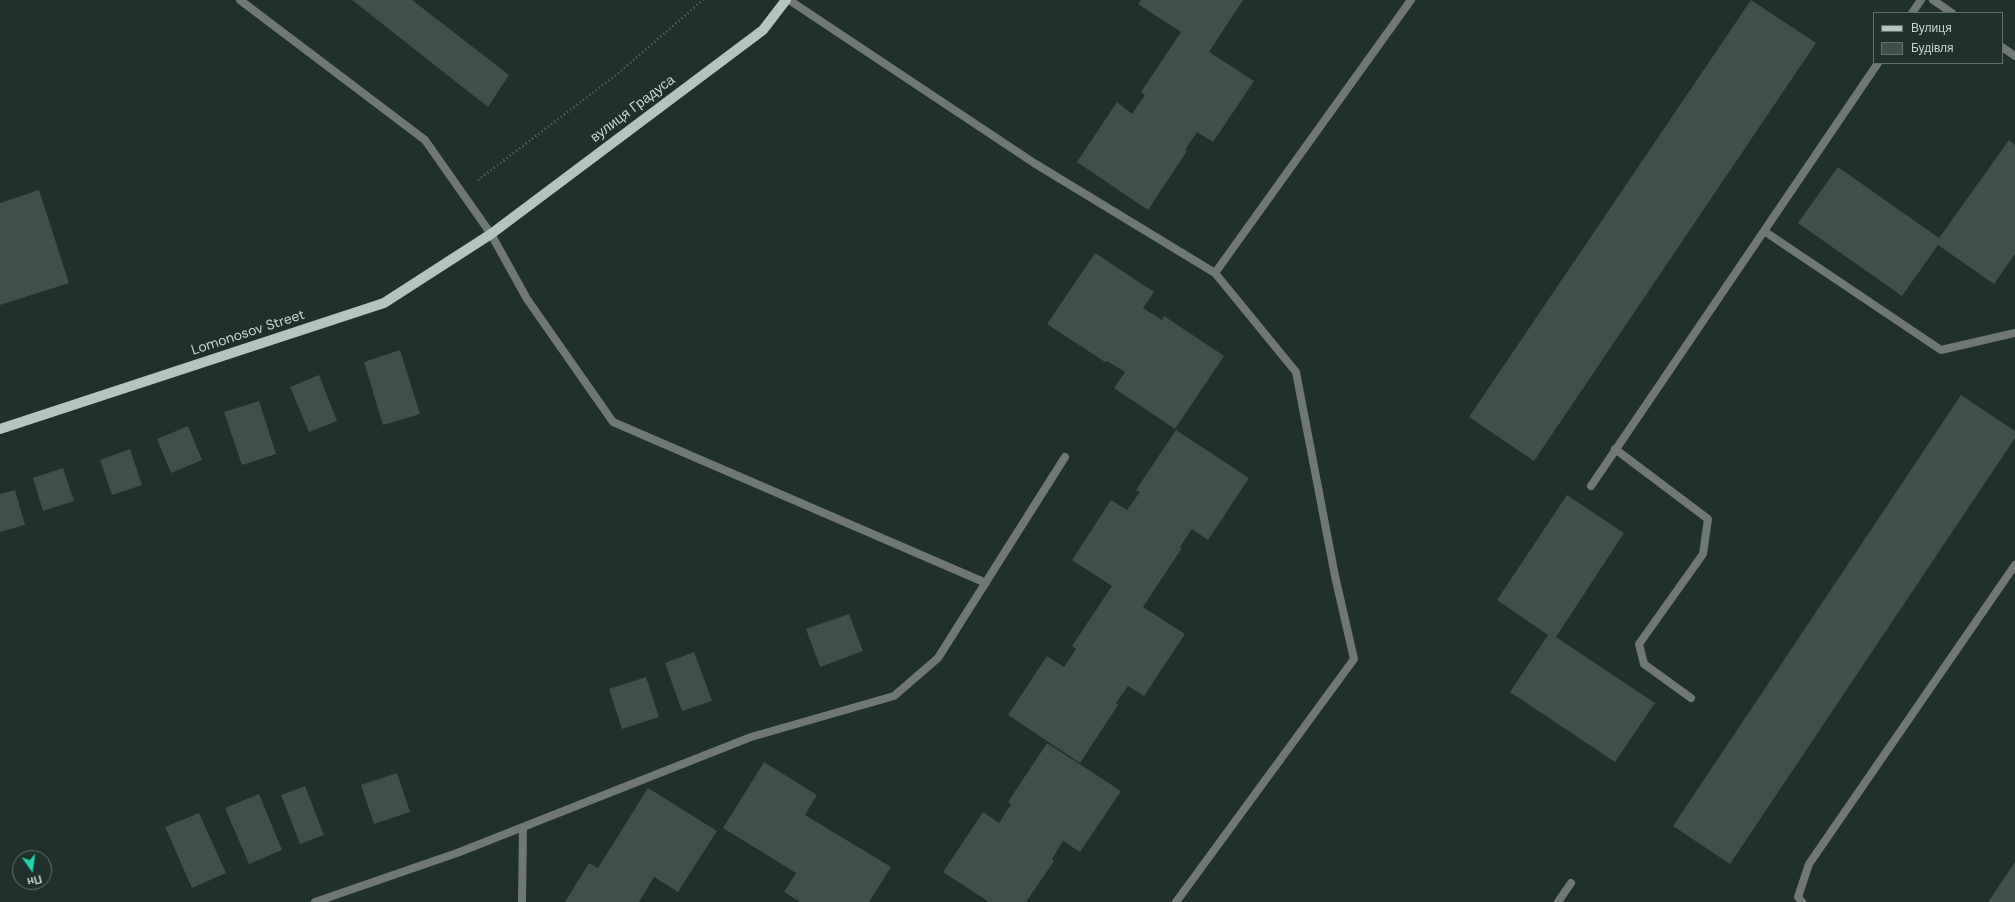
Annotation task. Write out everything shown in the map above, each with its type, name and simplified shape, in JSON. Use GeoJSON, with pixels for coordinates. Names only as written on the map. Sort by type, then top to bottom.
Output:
{"type":"FeatureCollection","features":[{"type":"Feature","properties":{"kind":"main road","name":"вулиця Градуса"},"geometry":{"type":"LineString","coordinates":[[491,234],[763,30],[787,0]]}},
{"type":"Feature","properties":{"kind":"main road","name":"Lomonosov Street"},"geometry":{"type":"LineString","coordinates":[[0,429],[384,303],[491,234]]}},
{"type":"Feature","properties":{"kind":"street"},"geometry":{"type":"LineString","coordinates":[[240,0],[426,140],[491,234],[527,299],[613,422],[986,583]]}},
{"type":"Feature","properties":{"kind":"street"},"geometry":{"type":"LineString","coordinates":[[787,0],[1034,163],[1215,273],[1296,372],[1335,576],[1354,659],[1176,902]]}},
{"type":"Feature","properties":{"kind":"street"},"geometry":{"type":"LineString","coordinates":[[1215,273],[1411,0]]}},
{"type":"Feature","properties":{"kind":"street"},"geometry":{"type":"LineString","coordinates":[[1913,12],[1921,0]]}},
{"type":"Feature","properties":{"kind":"street"},"geometry":{"type":"LineString","coordinates":[[1933,0],[1951,12]]}},
{"type":"Feature","properties":{"kind":"street"},"geometry":{"type":"LineString","coordinates":[[2003,48],[2015,56]]}},
{"type":"Feature","properties":{"kind":"street"},"geometry":{"type":"LineString","coordinates":[[1591,486],[1877,64]]}},
{"type":"Feature","properties":{"kind":"street"},"geometry":{"type":"LineString","coordinates":[[1764,231],[1941,350],[2015,333]]}},
{"type":"Feature","properties":{"kind":"street"},"geometry":{"type":"LineString","coordinates":[[1615,449],[1708,519],[1703,554],[1639,644],[1644,664],[1691,698]]}},
{"type":"Feature","properties":{"kind":"street"},"geometry":{"type":"LineString","coordinates":[[315,902],[457,853],[751,737],[894,696],[938,658],[1065,457]]}},
{"type":"Feature","properties":{"kind":"street"},"geometry":{"type":"LineString","coordinates":[[1802,902],[1798,897],[1809,864],[2015,565]]}},
{"type":"Feature","properties":{"kind":"street"},"geometry":{"type":"LineString","coordinates":[[522,902],[523,827]]}},
{"type":"Feature","properties":{"kind":"street"},"geometry":{"type":"LineString","coordinates":[[1558,902],[1571,883]]}},
{"type":"Feature","properties":{"kind":"path"},"geometry":{"type":"LineString","coordinates":[[462,193],[615,76],[703,0]]}},
{"type":"Feature","properties":{"kind":"building"},"geometry":{"type":"Polygon","coordinates":[[[352,0],[412,0],[509,75],[488,107],[352,0]]]}},
{"type":"Feature","properties":{"kind":"building"},"geometry":{"type":"Polygon","coordinates":[[[1141,0],[1243,0],[1209,52],[1254,81],[1213,142],[1197,132],[1185,150],[1187,151],[1148,210],[1077,162],[1117,102],[1132,114],[1145,95],[1141,92],[1181,32],[1138,4],[1141,0]]]}},
{"type":"Feature","properties":{"kind":"building"},"geometry":{"type":"Polygon","coordinates":[[[1751,0],[1816,43],[1534,461],[1469,417],[1751,0]]]}},
{"type":"Feature","properties":{"kind":"building"},"geometry":{"type":"Polygon","coordinates":[[[2009,140],[2015,145],[2015,254],[1994,284],[1938,245],[1902,296],[1798,223],[1838,167],[1939,238],[2009,140]]]}},
{"type":"Feature","properties":{"kind":"building"},"geometry":{"type":"Polygon","coordinates":[[[39,190],[69,283],[0,305],[0,203],[39,190]]]}},
{"type":"Feature","properties":{"kind":"building"},"geometry":{"type":"Polygon","coordinates":[[[1095,253],[1154,292],[1143,308],[1162,320],[1164,316],[1224,356],[1175,429],[1114,388],[1125,372],[1107,361],[1105,362],[1047,324],[1095,253]]]}},
{"type":"Feature","properties":{"kind":"building"},"geometry":{"type":"Polygon","coordinates":[[[400,350],[420,414],[383,425],[364,362],[400,350]]]}},
{"type":"Feature","properties":{"kind":"building"},"geometry":{"type":"Polygon","coordinates":[[[319,375],[337,421],[309,432],[290,387],[319,375]]]}},
{"type":"Feature","properties":{"kind":"building"},"geometry":{"type":"Polygon","coordinates":[[[1961,395],[2015,431],[2015,438],[1730,864],[1673,826],[1961,395]]]}},
{"type":"Feature","properties":{"kind":"building"},"geometry":{"type":"Polygon","coordinates":[[[259,401],[276,454],[242,465],[224,412],[259,401]]]}},
{"type":"Feature","properties":{"kind":"building"},"geometry":{"type":"Polygon","coordinates":[[[188,426],[202,460],[171,473],[157,439],[188,426]]]}},
{"type":"Feature","properties":{"kind":"building"},"geometry":{"type":"Polygon","coordinates":[[[1176,430],[1249,478],[1208,540],[1192,529],[1180,547],[1182,548],[1143,607],[1185,634],[1144,696],[1128,686],[1116,703],[1118,705],[1080,763],[1008,715],[1047,656],[1064,667],[1076,649],[1072,646],[1112,586],[1072,560],[1111,500],[1127,510],[1140,492],[1136,490],[1176,430]]]}},
{"type":"Feature","properties":{"kind":"building"},"geometry":{"type":"Polygon","coordinates":[[[130,449],[142,485],[112,495],[100,460],[130,449]]]}},
{"type":"Feature","properties":{"kind":"building"},"geometry":{"type":"Polygon","coordinates":[[[63,468],[74,501],[43,511],[33,478],[63,468]]]}},
{"type":"Feature","properties":{"kind":"building"},"geometry":{"type":"Polygon","coordinates":[[[15,490],[25,525],[0,532],[0,494],[15,490]]]}},
{"type":"Feature","properties":{"kind":"building"},"geometry":{"type":"Polygon","coordinates":[[[1567,495],[1624,533],[1556,637],[1655,703],[1615,762],[1510,692],[1548,635],[1497,600],[1567,495]]]}},
{"type":"Feature","properties":{"kind":"building"},"geometry":{"type":"Polygon","coordinates":[[[849,614],[863,651],[820,667],[806,629],[849,614]]]}},
{"type":"Feature","properties":{"kind":"building"},"geometry":{"type":"Polygon","coordinates":[[[694,652],[712,701],[682,711],[665,663],[694,652]]]}},
{"type":"Feature","properties":{"kind":"building"},"geometry":{"type":"Polygon","coordinates":[[[646,677],[659,717],[622,729],[609,689],[646,677]]]}},
{"type":"Feature","properties":{"kind":"building"},"geometry":{"type":"Polygon","coordinates":[[[1047,743],[1121,791],[1080,852],[1063,841],[1052,859],[1054,861],[1026,902],[989,902],[943,872],[983,812],[999,823],[1011,804],[1008,802],[1047,743]]]}},
{"type":"Feature","properties":{"kind":"building"},"geometry":{"type":"Polygon","coordinates":[[[764,762],[817,795],[805,815],[891,867],[869,902],[800,902],[784,892],[796,873],[723,828],[764,762]]]}},
{"type":"Feature","properties":{"kind":"building"},"geometry":{"type":"Polygon","coordinates":[[[397,773],[410,812],[374,824],[361,785],[397,773]]]}},
{"type":"Feature","properties":{"kind":"building"},"geometry":{"type":"Polygon","coordinates":[[[305,786],[324,835],[300,844],[281,795],[305,786]]]}},
{"type":"Feature","properties":{"kind":"building"},"geometry":{"type":"Polygon","coordinates":[[[648,788],[717,831],[678,892],[654,877],[639,902],[565,902],[589,863],[598,868],[648,788]]]}},
{"type":"Feature","properties":{"kind":"building"},"geometry":{"type":"Polygon","coordinates":[[[259,794],[282,850],[249,864],[225,808],[259,794]]]}},
{"type":"Feature","properties":{"kind":"building"},"geometry":{"type":"Polygon","coordinates":[[[199,813],[226,873],[192,888],[165,827],[199,813]]]}},
{"type":"Feature","properties":{"kind":"building"},"geometry":{"type":"Polygon","coordinates":[[[2015,862],[2015,902],[1988,902],[2015,862]]]}}]}
